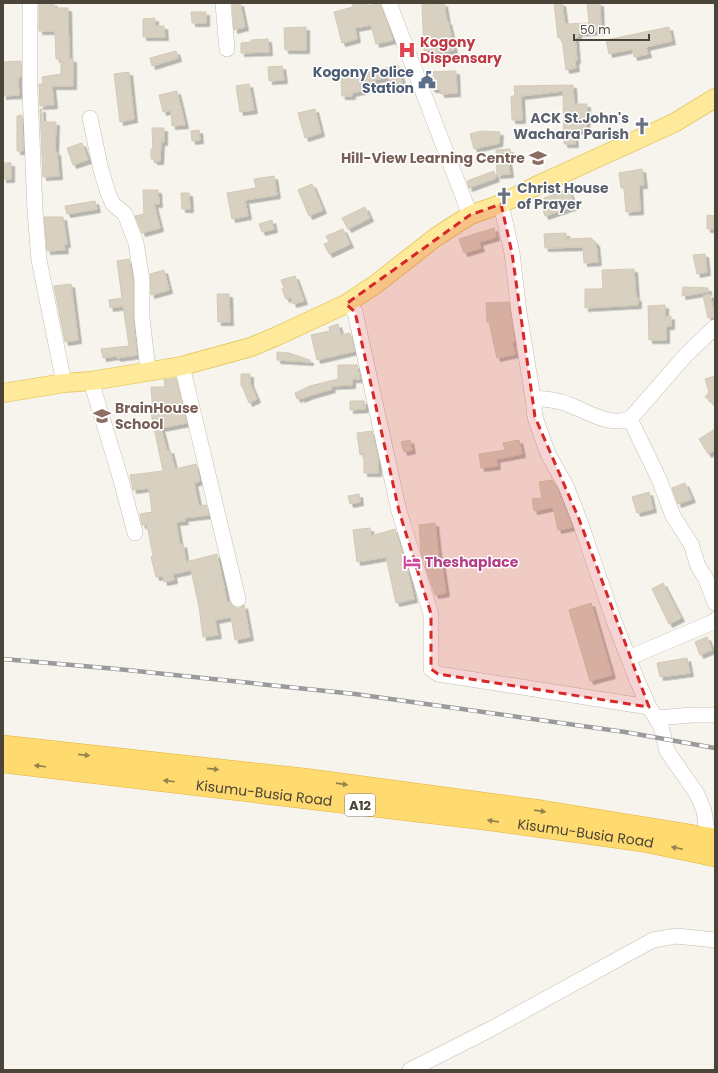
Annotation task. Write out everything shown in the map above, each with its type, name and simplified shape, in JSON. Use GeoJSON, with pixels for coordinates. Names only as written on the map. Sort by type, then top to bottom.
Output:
{"type":"FeatureCollection","features":[{"type":"Feature","properties":{"kind":"highway","name":"Kisumu-Busia Road"},"geometry":{"type":"LineString","coordinates":[[3,746],[312,780],[542,811],[713,844]]}},
{"type":"Feature","properties":{"kind":"highway","name":"Kisumu-Busia Road"},"geometry":{"type":"LineString","coordinates":[[3,762],[491,820],[643,841],[713,844]]}},
{"type":"Feature","properties":{"kind":"main road"},"geometry":{"type":"LineString","coordinates":[[3,393],[64,382],[91,380],[148,370],[182,366],[252,347],[275,338],[346,304],[376,284],[436,236],[470,215],[501,204],[674,122],[715,98]]}},
{"type":"Feature","properties":{"kind":"street"},"geometry":{"type":"LineString","coordinates":[[30,3],[30,91],[35,218],[39,260],[64,382]]}},
{"type":"Feature","properties":{"kind":"street"},"geometry":{"type":"LineString","coordinates":[[223,3],[227,49]]}},
{"type":"Feature","properties":{"kind":"street"},"geometry":{"type":"LineString","coordinates":[[389,3],[470,215]]}},
{"type":"Feature","properties":{"kind":"street"},"geometry":{"type":"LineString","coordinates":[[90,118],[101,170],[108,193],[113,204],[125,214],[136,243],[142,280],[142,318],[148,370]]}},
{"type":"Feature","properties":{"kind":"street"},"geometry":{"type":"LineString","coordinates":[[501,204],[512,253],[519,312],[534,398],[535,418],[546,447],[566,486],[579,519],[628,658],[652,712],[661,726],[667,751],[697,794],[713,844]]}},
{"type":"Feature","properties":{"kind":"street"},"geometry":{"type":"LineString","coordinates":[[346,304],[355,312],[399,511],[431,614],[431,669],[438,674],[652,712],[715,715]]}},
{"type":"Feature","properties":{"kind":"street"},"geometry":{"type":"LineString","coordinates":[[534,398],[548,399],[569,405],[602,419],[616,422],[622,422],[630,419],[685,356],[715,326]]}},
{"type":"Feature","properties":{"kind":"street"},"geometry":{"type":"LineString","coordinates":[[182,366],[238,599]]}},
{"type":"Feature","properties":{"kind":"street"},"geometry":{"type":"LineString","coordinates":[[91,380],[121,480],[134,533]]}},
{"type":"Feature","properties":{"kind":"street"},"geometry":{"type":"LineString","coordinates":[[630,419],[659,478],[673,516],[691,544],[698,566],[706,579],[715,603]]}},
{"type":"Feature","properties":{"kind":"street"},"geometry":{"type":"LineString","coordinates":[[628,658],[715,620]]}},
{"type":"Feature","properties":{"kind":"street"},"geometry":{"type":"LineString","coordinates":[[410,1070],[489,1030],[653,940],[676,936],[715,940]]}},
{"type":"Feature","properties":{"kind":"highlighted area"},"geometry":{"type":"Polygon","coordinates":[[[501,204],[512,253],[535,417],[579,519],[649,707],[438,674],[431,669],[431,614],[399,511],[355,312],[346,304],[470,215],[501,204]]]}},
{"type":"Feature","properties":{"kind":"building"},"geometry":{"type":"Polygon","coordinates":[[[39,3],[54,3],[54,8],[68,8],[69,59],[73,59],[73,86],[52,86],[54,105],[40,106],[39,84],[43,84],[42,77],[61,74],[61,59],[56,59],[55,31],[39,31],[39,3]]]}},
{"type":"Feature","properties":{"kind":"building"},"geometry":{"type":"Polygon","coordinates":[[[232,3],[240,3],[245,27],[234,30],[232,3]]]}},
{"type":"Feature","properties":{"kind":"building"},"geometry":{"type":"Polygon","coordinates":[[[353,3],[368,3],[368,6],[380,3],[393,40],[376,44],[371,25],[355,28],[357,39],[342,43],[334,12],[353,7],[353,3]]]}},
{"type":"Feature","properties":{"kind":"building"},"geometry":{"type":"Polygon","coordinates":[[[444,3],[454,50],[434,53],[433,50],[424,51],[422,5],[444,3]]]}},
{"type":"Feature","properties":{"kind":"building"},"geometry":{"type":"Polygon","coordinates":[[[554,3],[562,3],[565,24],[589,23],[587,3],[600,3],[601,31],[578,33],[578,37],[575,37],[577,60],[575,61],[576,68],[566,70],[562,38],[558,38],[554,3]]]}},
{"type":"Feature","properties":{"kind":"building"},"geometry":{"type":"Polygon","coordinates":[[[191,12],[206,12],[206,23],[192,23],[191,12]]]}},
{"type":"Feature","properties":{"kind":"building"},"geometry":{"type":"Polygon","coordinates":[[[155,18],[155,26],[164,26],[165,37],[143,37],[143,19],[155,18]]]}},
{"type":"Feature","properties":{"kind":"building"},"geometry":{"type":"Polygon","coordinates":[[[306,27],[306,50],[285,50],[284,28],[306,27]]]}},
{"type":"Feature","properties":{"kind":"building"},"geometry":{"type":"Polygon","coordinates":[[[669,27],[672,41],[646,47],[648,54],[634,57],[632,49],[609,54],[606,40],[669,27]]]}},
{"type":"Feature","properties":{"kind":"building"},"geometry":{"type":"Polygon","coordinates":[[[268,39],[269,52],[241,53],[241,43],[251,42],[251,40],[268,39]]]}},
{"type":"Feature","properties":{"kind":"building"},"geometry":{"type":"Polygon","coordinates":[[[176,51],[178,58],[152,66],[150,58],[176,51]]]}},
{"type":"Feature","properties":{"kind":"building"},"geometry":{"type":"Polygon","coordinates":[[[21,61],[21,77],[18,77],[19,95],[3,96],[3,62],[21,61]]]}},
{"type":"Feature","properties":{"kind":"building"},"geometry":{"type":"Polygon","coordinates":[[[398,65],[403,86],[391,89],[388,77],[365,82],[366,90],[352,93],[352,96],[342,96],[341,79],[398,65]]]}},
{"type":"Feature","properties":{"kind":"building"},"geometry":{"type":"Polygon","coordinates":[[[282,66],[284,80],[269,81],[268,67],[282,66]]]}},
{"type":"Feature","properties":{"kind":"building"},"geometry":{"type":"Polygon","coordinates":[[[456,71],[457,93],[441,94],[440,89],[432,89],[430,85],[429,72],[456,71]]]}},
{"type":"Feature","properties":{"kind":"building"},"geometry":{"type":"Polygon","coordinates":[[[129,72],[134,119],[120,122],[114,74],[129,72]]]}},
{"type":"Feature","properties":{"kind":"building"},"geometry":{"type":"Polygon","coordinates":[[[249,84],[254,110],[240,112],[236,86],[249,84]]]}},
{"type":"Feature","properties":{"kind":"building"},"geometry":{"type":"Polygon","coordinates":[[[573,85],[574,104],[587,104],[586,131],[574,130],[575,144],[564,144],[563,91],[521,96],[522,120],[512,120],[511,96],[515,96],[514,86],[573,85]]]}},
{"type":"Feature","properties":{"kind":"building"},"geometry":{"type":"Polygon","coordinates":[[[177,91],[185,125],[172,126],[171,110],[163,112],[159,95],[177,91]]]}},
{"type":"Feature","properties":{"kind":"building"},"geometry":{"type":"Polygon","coordinates":[[[40,109],[42,109],[42,122],[56,122],[55,152],[57,152],[59,176],[43,177],[40,109]]]}},
{"type":"Feature","properties":{"kind":"building"},"geometry":{"type":"Polygon","coordinates":[[[315,109],[321,133],[305,138],[298,113],[315,109]]]}},
{"type":"Feature","properties":{"kind":"building"},"geometry":{"type":"Polygon","coordinates":[[[22,115],[23,151],[17,151],[17,116],[22,115]]]}},
{"type":"Feature","properties":{"kind":"building"},"geometry":{"type":"Polygon","coordinates":[[[152,128],[164,128],[164,142],[161,142],[160,161],[154,161],[154,159],[151,159],[151,149],[153,149],[152,128]]]}},
{"type":"Feature","properties":{"kind":"building"},"geometry":{"type":"Polygon","coordinates":[[[199,130],[200,140],[192,141],[191,131],[199,130]]]}},
{"type":"Feature","properties":{"kind":"building"},"geometry":{"type":"Polygon","coordinates":[[[481,131],[500,132],[499,143],[474,149],[470,134],[481,131]]]}},
{"type":"Feature","properties":{"kind":"building"},"geometry":{"type":"Polygon","coordinates":[[[82,143],[88,160],[73,165],[67,148],[82,143]]]}},
{"type":"Feature","properties":{"kind":"building"},"geometry":{"type":"Polygon","coordinates":[[[510,149],[511,159],[508,159],[510,174],[497,175],[496,150],[510,149]]]}},
{"type":"Feature","properties":{"kind":"building"},"geometry":{"type":"Polygon","coordinates":[[[3,163],[11,163],[11,179],[3,179],[3,163]]]}},
{"type":"Feature","properties":{"kind":"building"},"geometry":{"type":"Polygon","coordinates":[[[642,169],[644,185],[639,185],[640,211],[626,212],[624,188],[621,188],[619,173],[642,169]]]}},
{"type":"Feature","properties":{"kind":"building"},"geometry":{"type":"Polygon","coordinates":[[[494,171],[496,178],[469,188],[467,181],[494,171]]]}},
{"type":"Feature","properties":{"kind":"building"},"geometry":{"type":"Polygon","coordinates":[[[274,176],[277,195],[245,200],[248,216],[232,219],[227,193],[256,188],[254,179],[274,176]]]}},
{"type":"Feature","properties":{"kind":"building"},"geometry":{"type":"Polygon","coordinates":[[[312,184],[323,210],[309,216],[298,190],[312,184]]]}},
{"type":"Feature","properties":{"kind":"building"},"geometry":{"type":"Polygon","coordinates":[[[568,189],[575,206],[545,216],[542,207],[546,205],[544,198],[568,189]]]}},
{"type":"Feature","properties":{"kind":"building"},"geometry":{"type":"Polygon","coordinates":[[[143,190],[158,190],[159,204],[154,204],[160,228],[142,233],[135,216],[144,214],[143,190]]]}},
{"type":"Feature","properties":{"kind":"building"},"geometry":{"type":"Polygon","coordinates":[[[181,193],[189,193],[190,209],[182,209],[181,193]]]}},
{"type":"Feature","properties":{"kind":"building"},"geometry":{"type":"Polygon","coordinates":[[[95,201],[97,209],[67,214],[65,206],[95,201]]]}},
{"type":"Feature","properties":{"kind":"building"},"geometry":{"type":"Polygon","coordinates":[[[365,207],[370,218],[348,229],[342,218],[365,207]]]}},
{"type":"Feature","properties":{"kind":"building"},"geometry":{"type":"Polygon","coordinates":[[[707,215],[715,216],[715,229],[707,229],[707,215]]]}},
{"type":"Feature","properties":{"kind":"building"},"geometry":{"type":"Polygon","coordinates":[[[44,217],[63,217],[67,244],[64,244],[65,250],[47,251],[44,217]]]}},
{"type":"Feature","properties":{"kind":"building"},"geometry":{"type":"Polygon","coordinates":[[[272,220],[274,229],[262,232],[259,224],[272,220]]]}},
{"type":"Feature","properties":{"kind":"building"},"geometry":{"type":"Polygon","coordinates":[[[494,228],[496,237],[479,242],[481,248],[464,253],[459,239],[494,228]]]}},
{"type":"Feature","properties":{"kind":"building"},"geometry":{"type":"Polygon","coordinates":[[[343,229],[350,244],[329,254],[324,244],[329,242],[326,236],[343,229]]]}},
{"type":"Feature","properties":{"kind":"building"},"geometry":{"type":"Polygon","coordinates":[[[566,233],[566,239],[591,238],[596,243],[598,262],[584,263],[583,247],[545,248],[544,234],[566,233]]]}},
{"type":"Feature","properties":{"kind":"building"},"geometry":{"type":"Polygon","coordinates":[[[705,254],[707,272],[697,274],[693,255],[705,254]]]}},
{"type":"Feature","properties":{"kind":"building"},"geometry":{"type":"Polygon","coordinates":[[[129,259],[133,281],[133,318],[137,355],[117,358],[116,356],[103,358],[101,349],[129,346],[123,306],[110,308],[109,300],[122,298],[117,261],[129,259]]]}},
{"type":"Feature","properties":{"kind":"building"},"geometry":{"type":"Polygon","coordinates":[[[634,269],[636,298],[638,298],[638,305],[585,308],[585,289],[603,289],[602,270],[634,269]]]}},
{"type":"Feature","properties":{"kind":"building"},"geometry":{"type":"Polygon","coordinates":[[[164,270],[169,290],[151,295],[150,274],[164,270]]]}},
{"type":"Feature","properties":{"kind":"building"},"geometry":{"type":"Polygon","coordinates":[[[295,276],[304,301],[293,304],[291,297],[286,299],[282,289],[284,288],[281,280],[295,276]]]}},
{"type":"Feature","properties":{"kind":"building"},"geometry":{"type":"Polygon","coordinates":[[[71,284],[78,340],[65,342],[54,286],[71,284]]]}},
{"type":"Feature","properties":{"kind":"building"},"geometry":{"type":"Polygon","coordinates":[[[683,287],[708,288],[708,292],[682,296],[683,287]]]}},
{"type":"Feature","properties":{"kind":"building"},"geometry":{"type":"Polygon","coordinates":[[[217,294],[229,294],[230,322],[218,322],[217,294]]]}},
{"type":"Feature","properties":{"kind":"building"},"geometry":{"type":"Polygon","coordinates":[[[710,294],[715,317],[708,318],[703,296],[710,294]]]}},
{"type":"Feature","properties":{"kind":"building"},"geometry":{"type":"Polygon","coordinates":[[[509,302],[514,342],[512,343],[515,354],[497,358],[489,322],[487,322],[486,303],[509,302]]]}},
{"type":"Feature","properties":{"kind":"building"},"geometry":{"type":"Polygon","coordinates":[[[665,305],[665,317],[671,316],[671,326],[666,326],[666,340],[649,340],[648,306],[665,305]]]}},
{"type":"Feature","properties":{"kind":"building"},"geometry":{"type":"Polygon","coordinates":[[[338,324],[341,335],[350,333],[355,351],[317,360],[311,335],[330,331],[329,327],[338,324]]]}},
{"type":"Feature","properties":{"kind":"building"},"geometry":{"type":"Polygon","coordinates":[[[277,352],[289,353],[310,360],[310,362],[277,360],[277,352]]]}},
{"type":"Feature","properties":{"kind":"building"},"geometry":{"type":"Polygon","coordinates":[[[338,365],[357,365],[360,379],[352,379],[352,385],[331,386],[332,389],[297,399],[295,393],[310,386],[338,379],[338,365]]]}},
{"type":"Feature","properties":{"kind":"building"},"geometry":{"type":"Polygon","coordinates":[[[241,374],[250,374],[250,383],[257,399],[249,403],[241,386],[241,374]]]}},
{"type":"Feature","properties":{"kind":"building"},"geometry":{"type":"Polygon","coordinates":[[[715,376],[715,405],[713,405],[712,402],[705,397],[709,392],[705,379],[715,376]]]}},
{"type":"Feature","properties":{"kind":"building"},"geometry":{"type":"Polygon","coordinates":[[[176,378],[187,423],[161,428],[167,451],[170,450],[175,469],[196,464],[200,481],[194,483],[199,506],[206,505],[209,515],[184,518],[185,521],[176,522],[180,545],[183,544],[186,562],[217,554],[227,602],[230,602],[236,608],[240,608],[244,605],[250,637],[235,640],[231,617],[215,620],[218,635],[203,637],[199,607],[191,570],[173,574],[174,580],[164,582],[163,576],[156,577],[151,557],[153,556],[147,525],[142,525],[140,514],[152,512],[149,488],[133,490],[130,475],[163,471],[151,413],[153,413],[151,387],[165,387],[164,380],[176,378]]]}},
{"type":"Feature","properties":{"kind":"building"},"geometry":{"type":"Polygon","coordinates":[[[350,401],[364,401],[365,409],[350,410],[350,401]]]}},
{"type":"Feature","properties":{"kind":"building"},"geometry":{"type":"Polygon","coordinates":[[[715,429],[715,450],[708,454],[699,439],[715,429]]]}},
{"type":"Feature","properties":{"kind":"building"},"geometry":{"type":"Polygon","coordinates":[[[372,431],[378,457],[378,473],[364,473],[364,454],[360,455],[357,433],[372,431]]]}},
{"type":"Feature","properties":{"kind":"building"},"geometry":{"type":"Polygon","coordinates":[[[410,440],[412,450],[404,452],[401,442],[410,440]]]}},
{"type":"Feature","properties":{"kind":"building"},"geometry":{"type":"Polygon","coordinates":[[[519,440],[522,454],[496,459],[497,466],[481,468],[479,454],[505,450],[503,443],[519,440]]]}},
{"type":"Feature","properties":{"kind":"building"},"geometry":{"type":"Polygon","coordinates":[[[552,480],[558,490],[572,527],[558,530],[553,507],[534,511],[532,499],[542,498],[539,482],[552,480]]]}},
{"type":"Feature","properties":{"kind":"building"},"geometry":{"type":"Polygon","coordinates":[[[685,483],[692,499],[678,504],[672,488],[685,483]]]}},
{"type":"Feature","properties":{"kind":"building"},"geometry":{"type":"Polygon","coordinates":[[[649,492],[653,509],[637,513],[632,497],[649,492]]]}},
{"type":"Feature","properties":{"kind":"building"},"geometry":{"type":"Polygon","coordinates":[[[359,494],[360,502],[350,504],[348,496],[359,494]]]}},
{"type":"Feature","properties":{"kind":"building"},"geometry":{"type":"Polygon","coordinates":[[[435,523],[439,560],[441,560],[446,593],[435,595],[426,569],[425,558],[423,559],[421,552],[419,525],[435,523]]]}},
{"type":"Feature","properties":{"kind":"building"},"geometry":{"type":"Polygon","coordinates":[[[370,528],[371,536],[395,529],[407,568],[414,599],[396,603],[386,557],[357,562],[353,530],[370,528]]]}},
{"type":"Feature","properties":{"kind":"building"},"geometry":{"type":"Polygon","coordinates":[[[663,583],[681,618],[669,624],[652,589],[663,583]]]}},
{"type":"Feature","properties":{"kind":"building"},"geometry":{"type":"Polygon","coordinates":[[[591,603],[612,675],[590,681],[569,610],[591,603]]]}},
{"type":"Feature","properties":{"kind":"building"},"geometry":{"type":"Polygon","coordinates":[[[707,637],[712,650],[700,655],[695,642],[707,637]]]}},
{"type":"Feature","properties":{"kind":"building"},"geometry":{"type":"Polygon","coordinates":[[[687,658],[690,673],[660,677],[657,663],[687,658]]]}},
{"type":"Feature","properties":{"kind":"railway"},"geometry":{"type":"LineString","coordinates":[[3,659],[117,669],[355,694],[625,732],[715,748]]}},
{"type":"Feature","properties":{"kind":"place","name":"Kogony Dispensary"},"geometry":{"type":"Point","coordinates":[407,50]}},
{"type":"Feature","properties":{"kind":"place","name":"Kogony Police Station"},"geometry":{"type":"Point","coordinates":[427,80]}},
{"type":"Feature","properties":{"kind":"place","name":"ACK St.John's Wachara Parish"},"geometry":{"type":"Point","coordinates":[642,126]}},
{"type":"Feature","properties":{"kind":"place","name":"Hill-View Learning Centre"},"geometry":{"type":"Point","coordinates":[538,158]}},
{"type":"Feature","properties":{"kind":"place","name":"Christ House of Prayer"},"geometry":{"type":"Point","coordinates":[504,196]}},
{"type":"Feature","properties":{"kind":"place","name":"BrainHouse School"},"geometry":{"type":"Point","coordinates":[102,416]}},
{"type":"Feature","properties":{"kind":"place","name":"Theshaplace"},"geometry":{"type":"Point","coordinates":[412,562]}}]}
